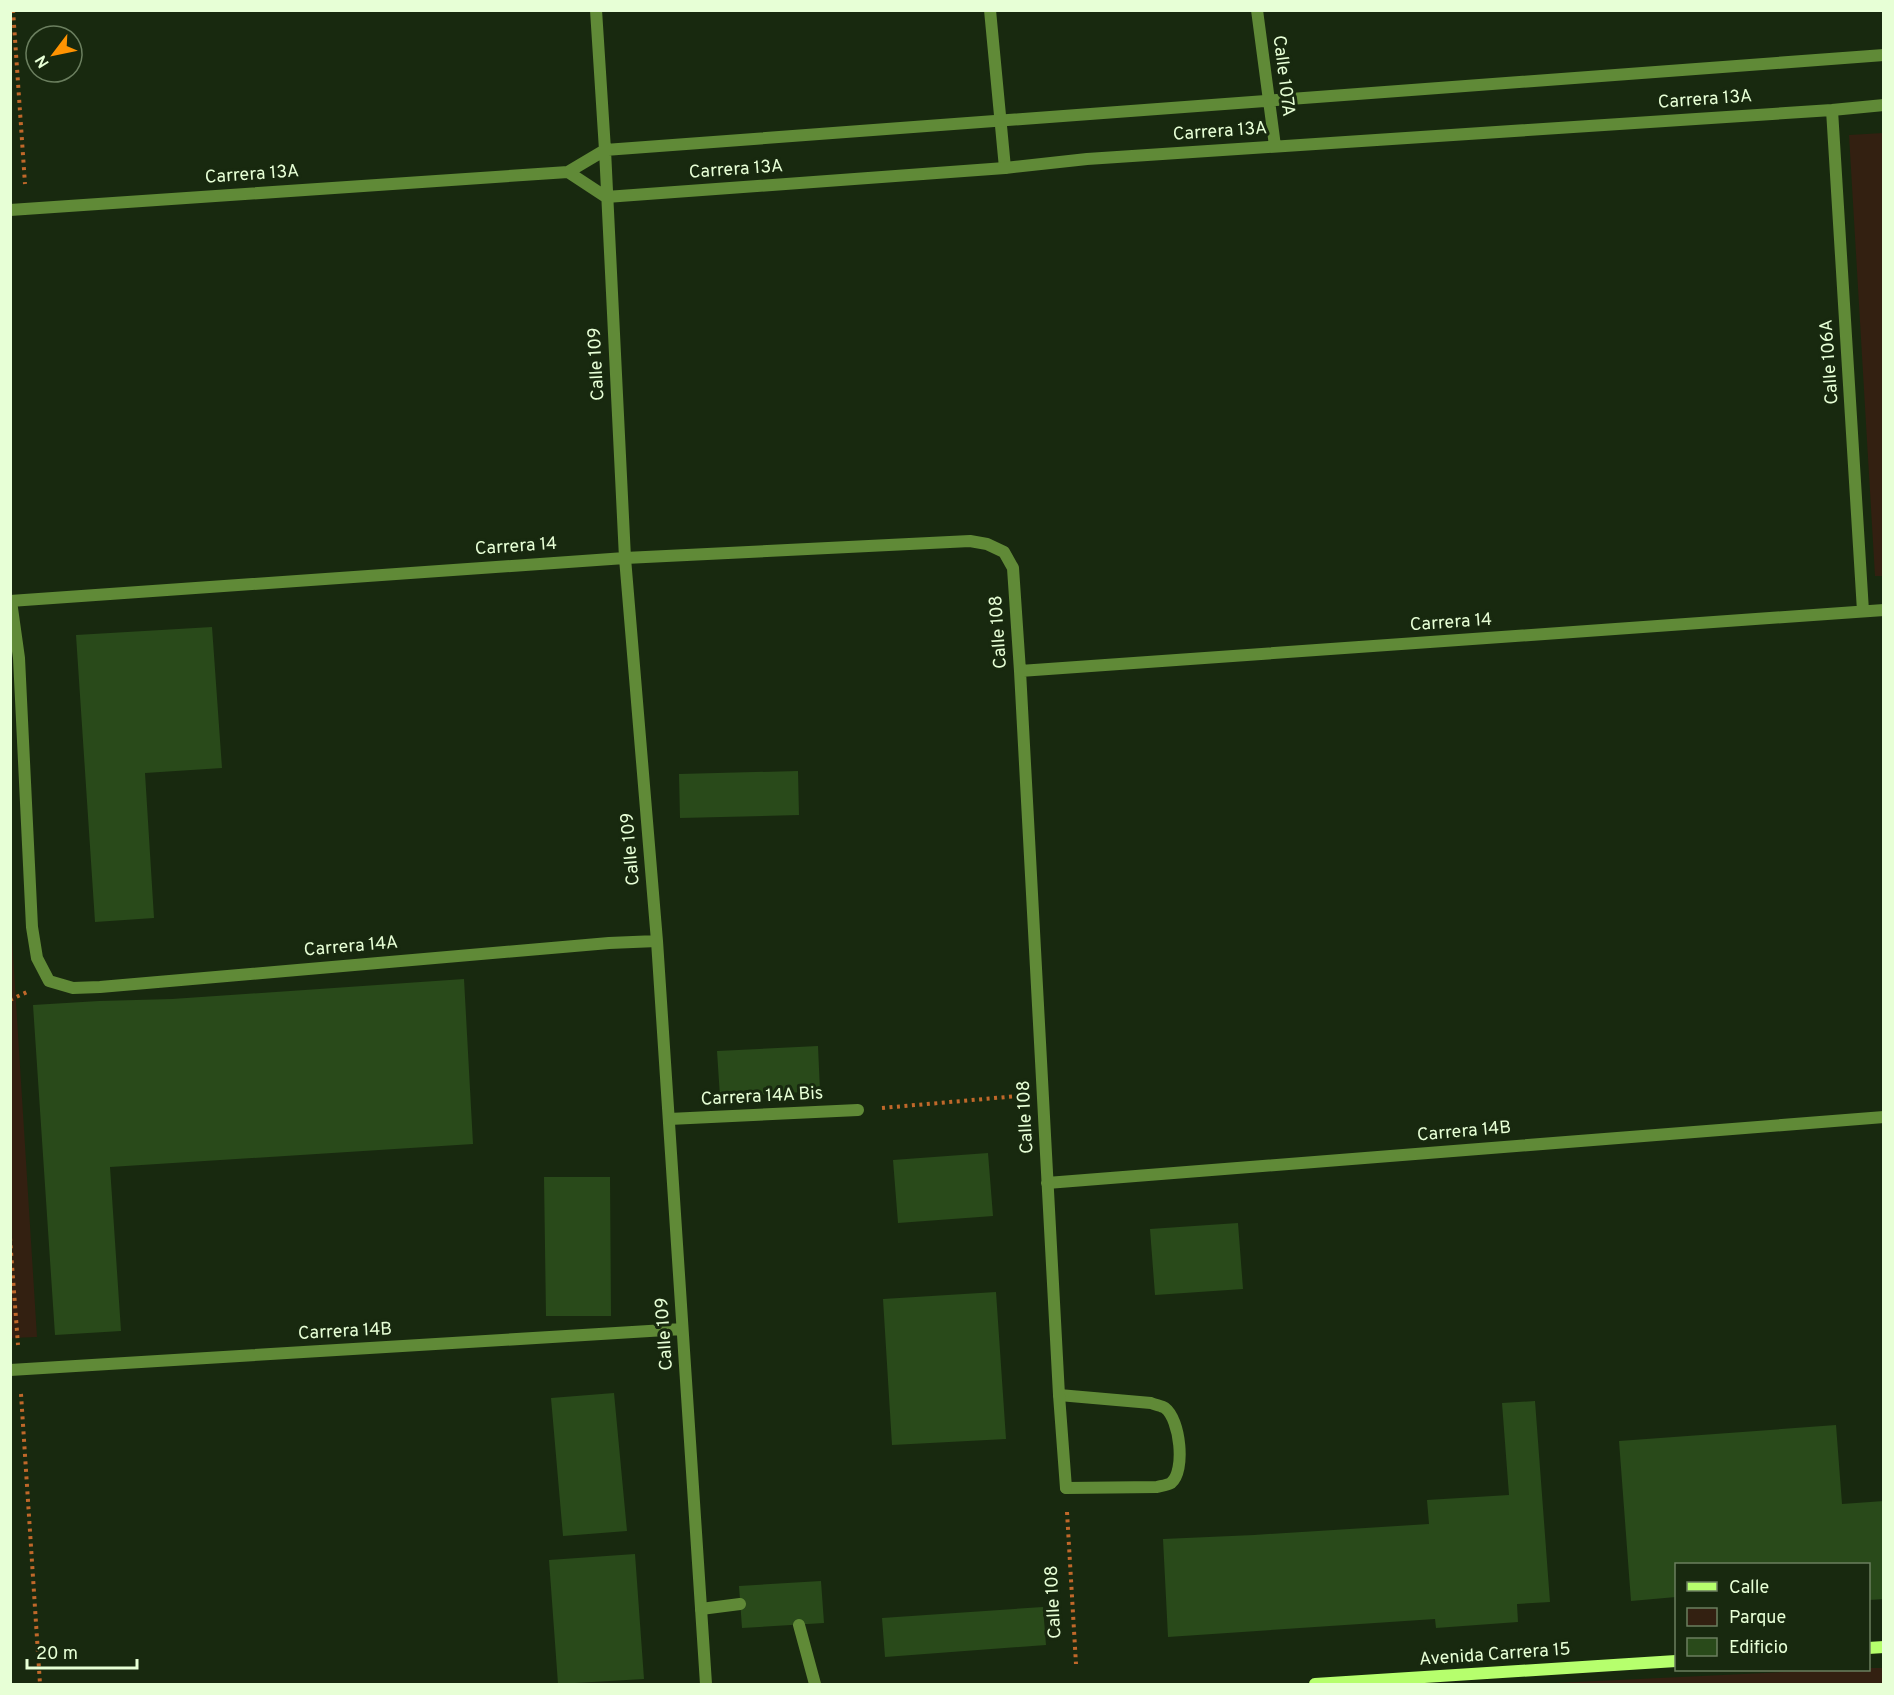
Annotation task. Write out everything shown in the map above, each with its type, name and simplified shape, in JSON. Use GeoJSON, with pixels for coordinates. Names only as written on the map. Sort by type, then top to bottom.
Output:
{"type":"FeatureCollection","features":[{"type":"Feature","properties":{"kind":"main road","name":"Avenida Carrera 15"},"geometry":{"type":"LineString","coordinates":[[1315,1684],[1675,1661]]}},
{"type":"Feature","properties":{"kind":"street","name":"Calle 109"},"geometry":{"type":"LineString","coordinates":[[596,10],[625,558],[657,941],[706,1684]]}},
{"type":"Feature","properties":{"kind":"street"},"geometry":{"type":"LineString","coordinates":[[990,10],[1005,168]]}},
{"type":"Feature","properties":{"kind":"street","name":"Calle 107A"},"geometry":{"type":"LineString","coordinates":[[1257,10],[1275,146]]}},
{"type":"Feature","properties":{"kind":"street","name":"Carrera 13A"},"geometry":{"type":"LineString","coordinates":[[10,210],[568,172],[605,150],[1884,55]]}},
{"type":"Feature","properties":{"kind":"street","name":"Carrera 13A"},"geometry":{"type":"LineString","coordinates":[[606,197],[1005,168],[1087,159],[1884,105]]}},
{"type":"Feature","properties":{"kind":"street","name":"Calle 106A"},"geometry":{"type":"LineString","coordinates":[[1832,110],[1863,611]]}},
{"type":"Feature","properties":{"kind":"street"},"geometry":{"type":"LineString","coordinates":[[568,172],[606,197]]}},
{"type":"Feature","properties":{"kind":"street","name":"Carrera 14"},"geometry":{"type":"LineString","coordinates":[[11,601],[625,558],[970,541],[987,544],[1004,552],[1013,568]]}},
{"type":"Feature","properties":{"kind":"street","name":"Calle 108"},"geometry":{"type":"LineString","coordinates":[[1013,568],[1066,1488]]}},
{"type":"Feature","properties":{"kind":"street","name":"Carrera 14A"},"geometry":{"type":"LineString","coordinates":[[11,601],[19,658],[32,927],[37,958],[49,981],[73,988],[100,987],[609,943],[657,941]]}},
{"type":"Feature","properties":{"kind":"street","name":"Carrera 14"},"geometry":{"type":"LineString","coordinates":[[1020,670],[1884,610]]}},
{"type":"Feature","properties":{"kind":"street","name":"Carrera 14A Bis"},"geometry":{"type":"LineString","coordinates":[[669,1119],[858,1110]]}},
{"type":"Feature","properties":{"kind":"street","name":"Carrera 14B"},"geometry":{"type":"LineString","coordinates":[[1047,1183],[1884,1117]]}},
{"type":"Feature","properties":{"kind":"street","name":"Carrera 14B"},"geometry":{"type":"LineString","coordinates":[[15,1370],[682,1329]]}},
{"type":"Feature","properties":{"kind":"street"},"geometry":{"type":"LineString","coordinates":[[1059,1395],[1165,1407],[1174,1418],[1179,1444],[1179,1472],[1171,1484],[1157,1487],[1066,1488]]}},
{"type":"Feature","properties":{"kind":"street"},"geometry":{"type":"LineString","coordinates":[[701,1609],[740,1604]]}},
{"type":"Feature","properties":{"kind":"street"},"geometry":{"type":"LineString","coordinates":[[799,1625],[815,1684]]}},
{"type":"Feature","properties":{"kind":"path"},"geometry":{"type":"LineString","coordinates":[[13,10],[27,209]]}},
{"type":"Feature","properties":{"kind":"path"},"geometry":{"type":"LineString","coordinates":[[858,1110],[1043,1093]]}},
{"type":"Feature","properties":{"kind":"path"},"geometry":{"type":"LineString","coordinates":[[10,1238],[15,1370],[40,1684]]}},
{"type":"Feature","properties":{"kind":"path","name":"Calle 108"},"geometry":{"type":"LineString","coordinates":[[1066,1488],[1076,1664]]}},
{"type":"Feature","properties":{"kind":"green space"},"geometry":{"type":"Polygon","coordinates":[[[1883,133],[1884,576],[1875,576],[1849,135],[1883,133]]]}},
{"type":"Feature","properties":{"kind":"green space"},"geometry":{"type":"Polygon","coordinates":[[[10,906],[37,1337],[11,1338],[10,906]]]}},
{"type":"Feature","properties":{"kind":"green space"},"geometry":{"type":"Polygon","coordinates":[[[1870,1668],[1883,1668],[1883,1684],[1534,1684],[1806,1671],[1870,1671],[1870,1668]]]}},
{"type":"Feature","properties":{"kind":"building"},"geometry":{"type":"Polygon","coordinates":[[[212,627],[222,768],[145,773],[154,918],[95,922],[76,635],[212,627]]]}},
{"type":"Feature","properties":{"kind":"building"},"geometry":{"type":"Polygon","coordinates":[[[798,771],[799,815],[680,818],[679,774],[798,771]]]}},
{"type":"Feature","properties":{"kind":"building"},"geometry":{"type":"Polygon","coordinates":[[[464,979],[473,1144],[110,1167],[121,1331],[55,1335],[33,1005],[172,999],[464,979]]]}},
{"type":"Feature","properties":{"kind":"building"},"geometry":{"type":"Polygon","coordinates":[[[818,1046],[820,1091],[720,1097],[717,1051],[818,1046]]]}},
{"type":"Feature","properties":{"kind":"building"},"geometry":{"type":"Polygon","coordinates":[[[988,1153],[993,1216],[898,1223],[893,1160],[988,1153]]]}},
{"type":"Feature","properties":{"kind":"building"},"geometry":{"type":"Polygon","coordinates":[[[544,1177],[610,1177],[611,1316],[546,1316],[544,1177]]]}},
{"type":"Feature","properties":{"kind":"building"},"geometry":{"type":"Polygon","coordinates":[[[1238,1223],[1243,1289],[1155,1295],[1150,1229],[1238,1223]]]}},
{"type":"Feature","properties":{"kind":"building"},"geometry":{"type":"Polygon","coordinates":[[[996,1292],[1006,1439],[892,1445],[883,1299],[996,1292]]]}},
{"type":"Feature","properties":{"kind":"building"},"geometry":{"type":"Polygon","coordinates":[[[614,1393],[627,1531],[563,1536],[551,1398],[614,1393]]]}},
{"type":"Feature","properties":{"kind":"building"},"geometry":{"type":"Polygon","coordinates":[[[1535,1401],[1550,1602],[1517,1604],[1518,1622],[1436,1628],[1435,1619],[1168,1637],[1163,1539],[1429,1524],[1427,1500],[1509,1495],[1502,1403],[1535,1401]]]}},
{"type":"Feature","properties":{"kind":"building"},"geometry":{"type":"Polygon","coordinates":[[[1836,1425],[1842,1504],[1884,1501],[1884,1599],[1870,1600],[1870,1563],[1675,1563],[1675,1597],[1631,1601],[1619,1441],[1836,1425]]]}},
{"type":"Feature","properties":{"kind":"building"},"geometry":{"type":"Polygon","coordinates":[[[635,1554],[644,1679],[558,1684],[549,1560],[635,1554]]]}},
{"type":"Feature","properties":{"kind":"building"},"geometry":{"type":"Polygon","coordinates":[[[821,1581],[824,1623],[742,1628],[739,1586],[821,1581]]]}},
{"type":"Feature","properties":{"kind":"building"},"geometry":{"type":"Polygon","coordinates":[[[1043,1607],[1046,1645],[885,1657],[882,1618],[1043,1607]]]}}]}
